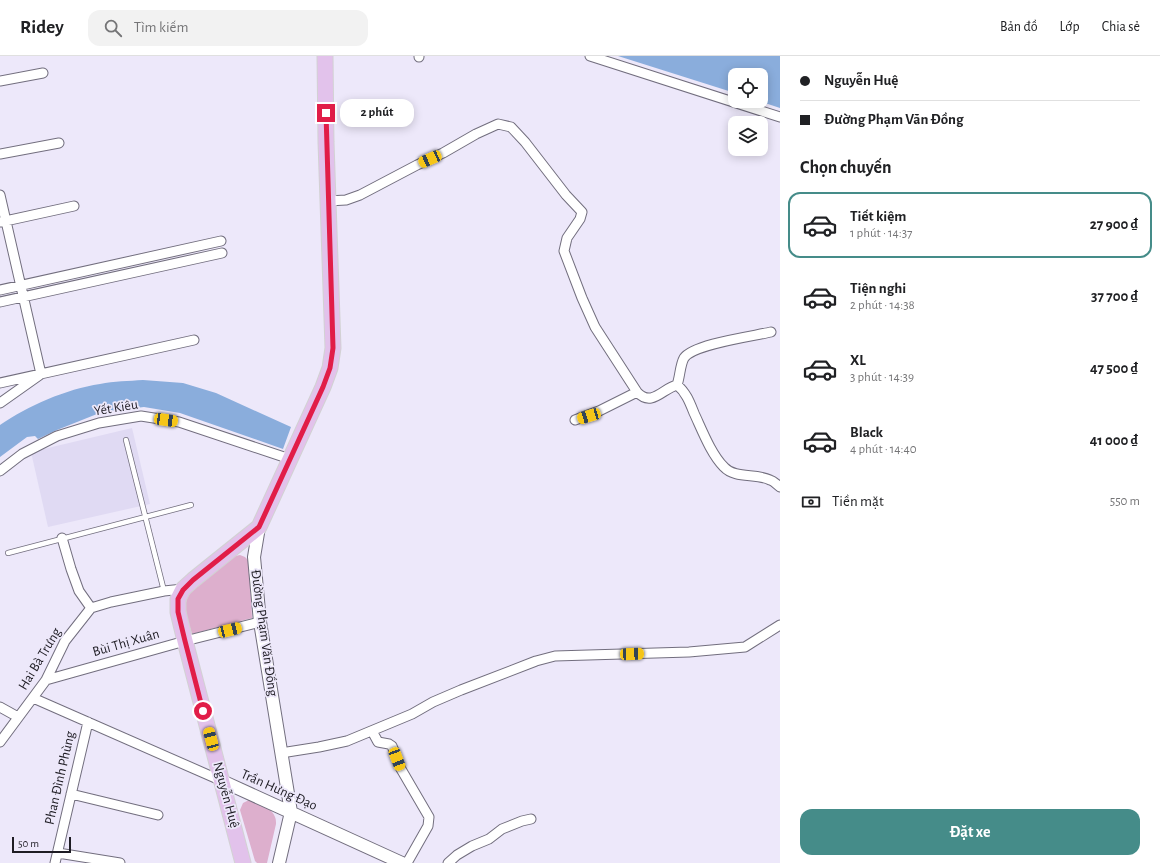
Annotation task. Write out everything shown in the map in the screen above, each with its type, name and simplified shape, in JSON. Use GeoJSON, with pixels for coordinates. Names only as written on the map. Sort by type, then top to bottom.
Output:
{"type":"FeatureCollection","features":[{"type":"Feature","properties":{"kind":"main road","name":"Đường Phạm Văn Đồng"},"geometry":{"type":"LineString","coordinates":[[259,527],[323,387],[330,368],[333,348],[325,56]]}},
{"type":"Feature","properties":{"kind":"main road"},"geometry":{"type":"LineString","coordinates":[[183,590],[193,580],[259,527]]}},
{"type":"Feature","properties":{"kind":"main road","name":"Nguyễn Huệ"},"geometry":{"type":"LineString","coordinates":[[183,590],[178,599],[178,612],[243,863]]}},
{"type":"Feature","properties":{"kind":"street"},"geometry":{"type":"LineString","coordinates":[[590,56],[780,117]]}},
{"type":"Feature","properties":{"kind":"street"},"geometry":{"type":"LineString","coordinates":[[0,81],[43,73]]}},
{"type":"Feature","properties":{"kind":"street"},"geometry":{"type":"LineString","coordinates":[[328,201],[346,200],[360,195],[498,124],[511,127],[525,142],[566,195],[582,212],[580,219],[567,238],[564,251],[595,327],[640,396],[658,396],[672,386],[677,385]]}},
{"type":"Feature","properties":{"kind":"street"},"geometry":{"type":"LineString","coordinates":[[0,154],[59,143]]}},
{"type":"Feature","properties":{"kind":"street"},"geometry":{"type":"LineString","coordinates":[[0,195],[3,221],[21,285],[41,374]]}},
{"type":"Feature","properties":{"kind":"street"},"geometry":{"type":"LineString","coordinates":[[3,221],[74,206]]}},
{"type":"Feature","properties":{"kind":"street"},"geometry":{"type":"LineString","coordinates":[[0,290],[221,241]]}},
{"type":"Feature","properties":{"kind":"street"},"geometry":{"type":"LineString","coordinates":[[0,302],[222,253]]}},
{"type":"Feature","properties":{"kind":"street"},"geometry":{"type":"LineString","coordinates":[[677,385],[683,360],[688,354],[710,345],[772,332]]}},
{"type":"Feature","properties":{"kind":"street"},"geometry":{"type":"LineString","coordinates":[[0,383],[194,340]]}},
{"type":"Feature","properties":{"kind":"street"},"geometry":{"type":"LineString","coordinates":[[0,403],[41,374]]}},
{"type":"Feature","properties":{"kind":"street"},"geometry":{"type":"LineString","coordinates":[[677,385],[682,389],[687,397],[707,443],[728,472],[761,477],[770,480],[780,487]]}},
{"type":"Feature","properties":{"kind":"street"},"geometry":{"type":"LineString","coordinates":[[575,420],[599,411],[637,392]]}},
{"type":"Feature","properties":{"kind":"street","name":"Yết Kiêu"},"geometry":{"type":"LineString","coordinates":[[0,471],[22,454],[56,436],[99,423],[141,416],[179,422],[290,460]]}},
{"type":"Feature","properties":{"kind":"street","name":"Đường Phạm Văn Đồng"},"geometry":{"type":"LineString","coordinates":[[259,527],[254,557],[260,622],[291,812],[279,863]]}},
{"type":"Feature","properties":{"kind":"street"},"geometry":{"type":"LineString","coordinates":[[62,538],[71,569],[80,591],[91,608],[111,602],[164,591],[183,590]]}},
{"type":"Feature","properties":{"kind":"street","name":"Hai Bà Trưng"},"geometry":{"type":"LineString","coordinates":[[0,742],[46,680],[65,641],[91,608]]}},
{"type":"Feature","properties":{"kind":"street","name":"Bùi Thị Xuân"},"geometry":{"type":"LineString","coordinates":[[46,680],[185,641],[260,622]]}},
{"type":"Feature","properties":{"kind":"street"},"geometry":{"type":"LineString","coordinates":[[281,753],[347,741],[412,714],[433,702],[460,690],[536,661],[555,656],[689,652],[745,647],[780,625]]}},
{"type":"Feature","properties":{"kind":"street","name":"Trần Hưng Đạo"},"geometry":{"type":"LineString","coordinates":[[33,698],[222,781],[402,863]]}},
{"type":"Feature","properties":{"kind":"street"},"geometry":{"type":"LineString","coordinates":[[0,707],[18,717]]}},
{"type":"Feature","properties":{"kind":"street","name":"Phan Đình Phùng"},"geometry":{"type":"LineString","coordinates":[[55,863],[88,722]]}},
{"type":"Feature","properties":{"kind":"street"},"geometry":{"type":"LineString","coordinates":[[372,731],[378,742],[392,746],[401,769],[429,817],[428,826],[407,863]]}},
{"type":"Feature","properties":{"kind":"street"},"geometry":{"type":"LineString","coordinates":[[70,794],[158,815]]}},
{"type":"Feature","properties":{"kind":"street"},"geometry":{"type":"LineString","coordinates":[[448,863],[457,855],[488,839],[502,829],[531,819]]}},
{"type":"Feature","properties":{"kind":"street"},"geometry":{"type":"LineString","coordinates":[[58,853],[120,863]]}},
{"type":"Feature","properties":{"kind":"lane"},"geometry":{"type":"LineString","coordinates":[[126,440],[164,591]]}},
{"type":"Feature","properties":{"kind":"lane"},"geometry":{"type":"LineString","coordinates":[[8,552],[191,505]]}},
{"type":"Feature","properties":{"kind":"shaded area"},"geometry":{"type":"Polygon","coordinates":[[[132,428],[150,504],[48,527],[31,452],[132,428]]]}},
{"type":"Feature","properties":{"kind":"shaded area"},"geometry":{"type":"Polygon","coordinates":[[[240,555],[249,561],[252,618],[192,634],[186,611],[188,597],[206,577],[235,556],[240,555]]]}},
{"type":"Feature","properties":{"kind":"shaded area"},"geometry":{"type":"Polygon","coordinates":[[[249,800],[260,803],[268,808],[276,819],[267,863],[257,863],[255,861],[240,810],[243,803],[249,800]]]}},
{"type":"Feature","properties":{"kind":"water"},"geometry":{"type":"Polygon","coordinates":[[[618,56],[780,56],[780,108],[768,104],[768,68],[728,68],[728,91],[618,56]]]}},
{"type":"Feature","properties":{"kind":"water"},"geometry":{"type":"Polygon","coordinates":[[[143,380],[183,383],[216,393],[291,427],[283,449],[180,413],[144,407],[102,412],[38,439],[35,436],[27,437],[0,457],[0,425],[23,411],[48,399],[87,386],[111,382],[143,380]]]}},
{"type":"Feature","properties":{"kind":"route"},"geometry":{"type":"LineString","coordinates":[[203,711],[178,612],[178,599],[183,590],[193,580],[259,527],[323,387],[330,368],[333,348],[326,113]]}}]}
